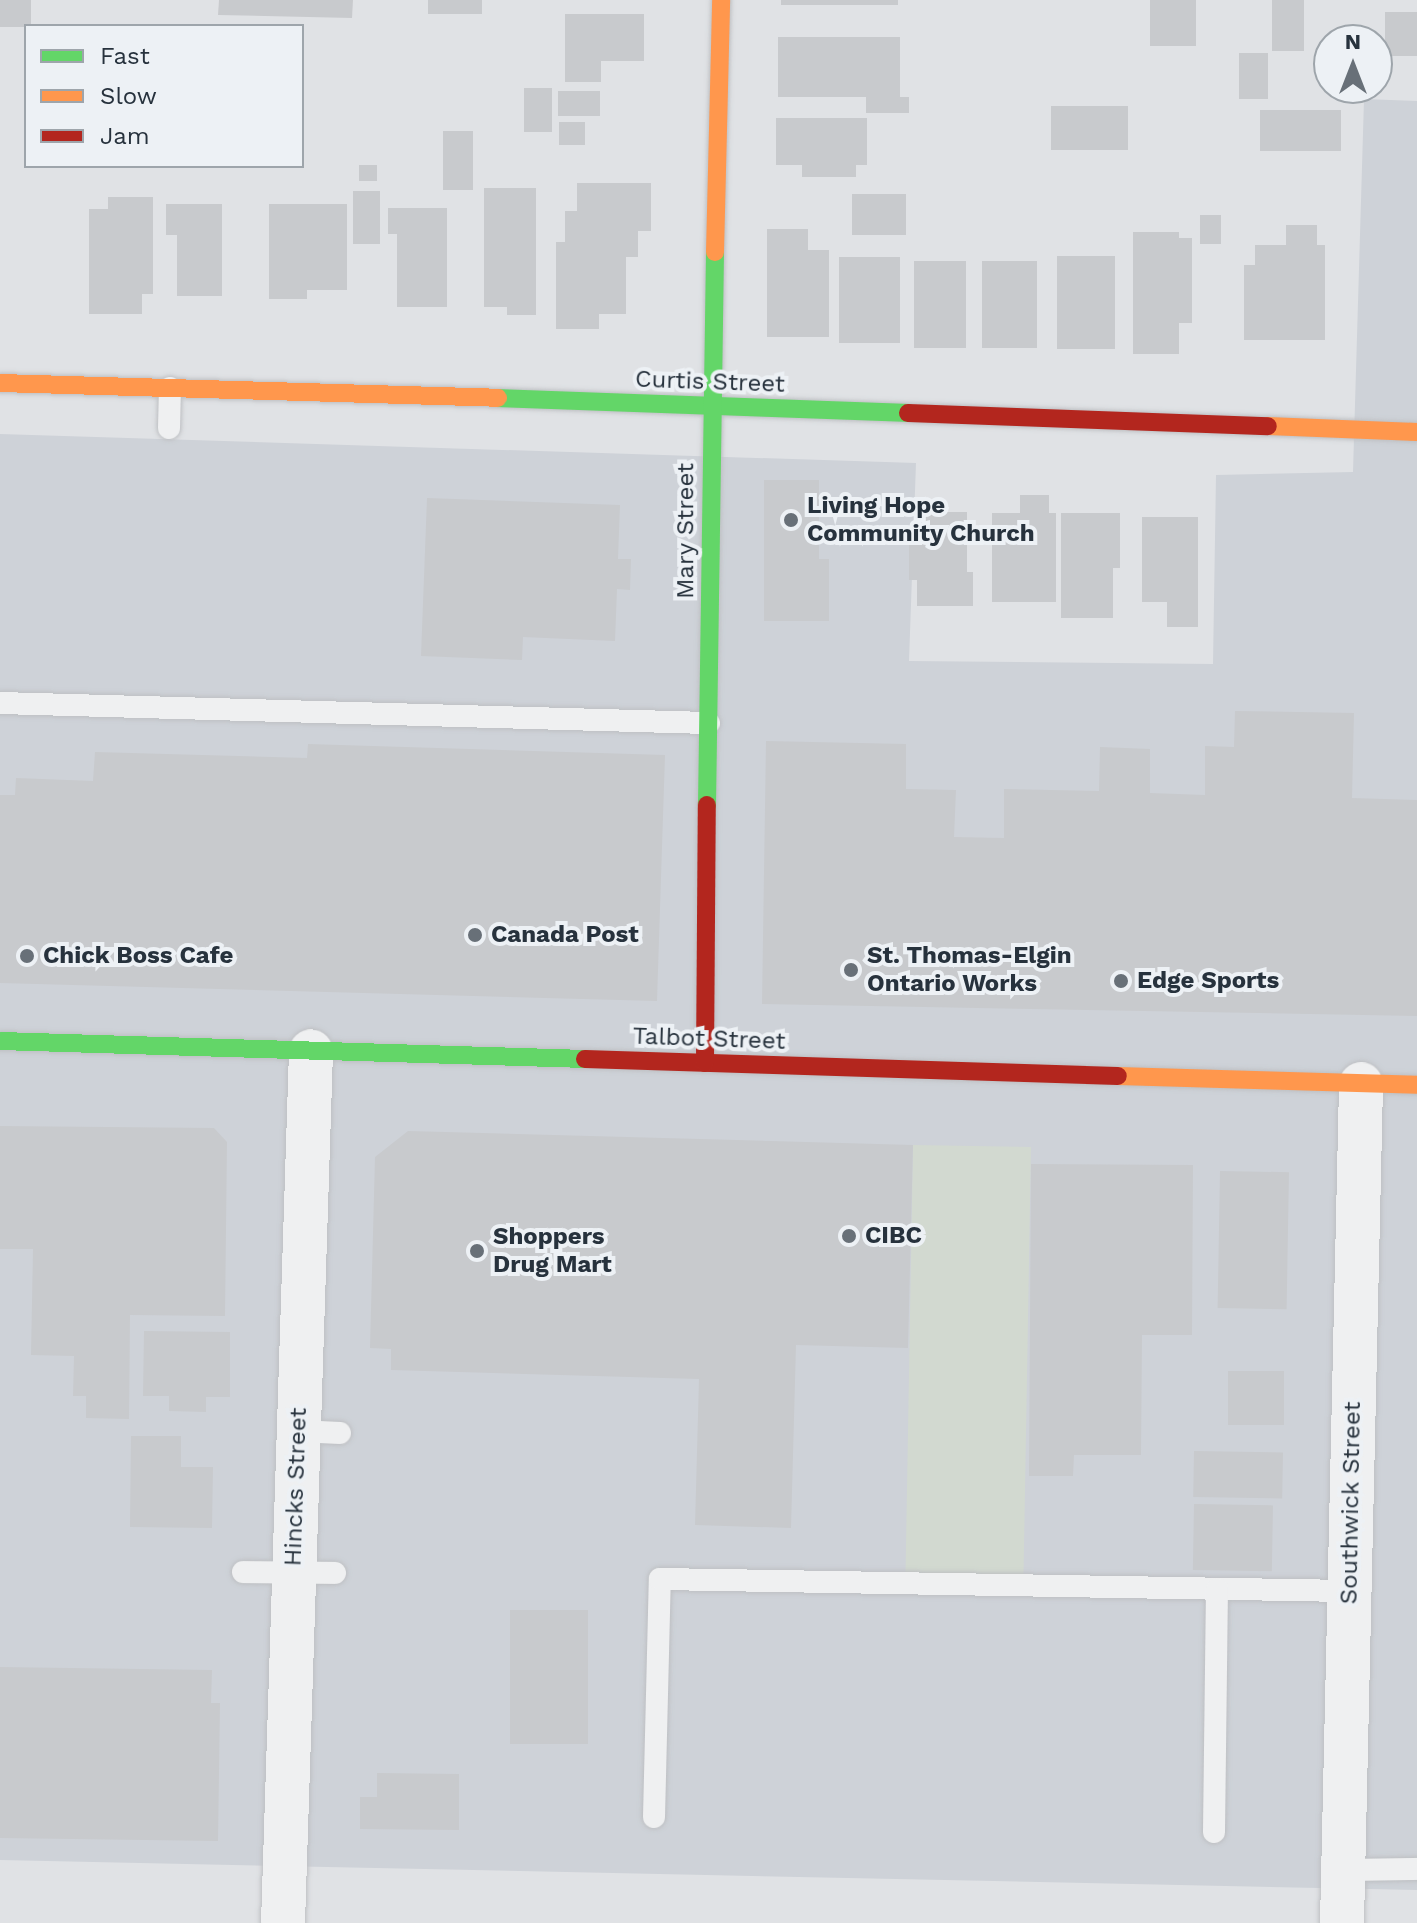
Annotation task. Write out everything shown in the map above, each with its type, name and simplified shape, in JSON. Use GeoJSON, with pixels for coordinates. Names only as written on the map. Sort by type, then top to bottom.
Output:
{"type":"FeatureCollection","features":[{"type":"Feature","properties":{"kind":"street","name":"Mary Street"},"geometry":{"type":"LineString","coordinates":[[705,1063],[711,406],[721,0]]}},
{"type":"Feature","properties":{"kind":"street","name":"Curtis Street"},"geometry":{"type":"LineString","coordinates":[[0,383],[1417,432]]}},
{"type":"Feature","properties":{"kind":"street","name":"Talbot Street"},"geometry":{"type":"LineString","coordinates":[[0,1041],[1417,1085]]}},
{"type":"Feature","properties":{"kind":"street","name":"Hincks Street"},"geometry":{"type":"LineString","coordinates":[[283,1923],[314,1573],[319,1432],[311,1051]]}},
{"type":"Feature","properties":{"kind":"street","name":"Southwick Street"},"geometry":{"type":"LineString","coordinates":[[1342,1923],[1361,1084]]}},
{"type":"Feature","properties":{"kind":"lane"},"geometry":{"type":"LineString","coordinates":[[169,428],[170,388]]}},
{"type":"Feature","properties":{"kind":"lane"},"geometry":{"type":"LineString","coordinates":[[0,703],[709,723]]}},
{"type":"Feature","properties":{"kind":"lane"},"geometry":{"type":"LineString","coordinates":[[243,1572],[314,1573]]}},
{"type":"Feature","properties":{"kind":"lane"},"geometry":{"type":"LineString","coordinates":[[654,1817],[660,1579],[1349,1591]]}},
{"type":"Feature","properties":{"kind":"lane"},"geometry":{"type":"LineString","coordinates":[[1214,1832],[1217,1589]]}},
{"type":"Feature","properties":{"kind":"lane"},"geometry":{"type":"LineString","coordinates":[[1343,1870],[1417,1869]]}},
{"type":"Feature","properties":{"kind":"shaded area"},"geometry":{"type":"Polygon","coordinates":[[[1417,101],[1417,1890],[0,1860],[0,434],[916,463],[909,661],[1213,664],[1216,475],[1353,472],[1364,104],[1417,101]]]}},
{"type":"Feature","properties":{"kind":"shaded area"},"geometry":{"type":"Polygon","coordinates":[[[913,1145],[1031,1147],[1023,1584],[905,1582],[913,1145]]]}},
{"type":"Feature","properties":{"kind":"building"},"geometry":{"type":"Polygon","coordinates":[[[0,0],[31,0],[31,24],[0,27],[0,0]]]}},
{"type":"Feature","properties":{"kind":"building"},"geometry":{"type":"Polygon","coordinates":[[[219,0],[353,0],[352,18],[218,15],[219,0]]]}},
{"type":"Feature","properties":{"kind":"building"},"geometry":{"type":"Polygon","coordinates":[[[428,0],[482,0],[482,14],[428,14],[428,0]]]}},
{"type":"Feature","properties":{"kind":"building"},"geometry":{"type":"Polygon","coordinates":[[[781,0],[898,0],[898,5],[781,5],[781,0]]]}},
{"type":"Feature","properties":{"kind":"building"},"geometry":{"type":"Polygon","coordinates":[[[1150,0],[1196,0],[1196,46],[1150,46],[1150,0]]]}},
{"type":"Feature","properties":{"kind":"building"},"geometry":{"type":"Polygon","coordinates":[[[1272,0],[1304,0],[1304,51],[1272,51],[1272,0]]]}},
{"type":"Feature","properties":{"kind":"building"},"geometry":{"type":"Polygon","coordinates":[[[1385,12],[1417,12],[1417,56],[1393,56],[1393,24],[1385,24],[1385,12]]]}},
{"type":"Feature","properties":{"kind":"building"},"geometry":{"type":"Polygon","coordinates":[[[565,14],[644,14],[644,61],[601,61],[601,82],[565,82],[565,14]]]}},
{"type":"Feature","properties":{"kind":"building"},"geometry":{"type":"Polygon","coordinates":[[[778,37],[900,37],[900,97],[909,97],[909,113],[866,113],[866,97],[778,97],[778,37]]]}},
{"type":"Feature","properties":{"kind":"building"},"geometry":{"type":"Polygon","coordinates":[[[1239,53],[1268,53],[1268,99],[1239,99],[1239,53]]]}},
{"type":"Feature","properties":{"kind":"building"},"geometry":{"type":"Polygon","coordinates":[[[524,88],[552,88],[552,132],[524,132],[524,88]]]}},
{"type":"Feature","properties":{"kind":"building"},"geometry":{"type":"Polygon","coordinates":[[[558,91],[600,91],[600,116],[558,116],[558,91]]]}},
{"type":"Feature","properties":{"kind":"building"},"geometry":{"type":"Polygon","coordinates":[[[1051,106],[1128,106],[1128,150],[1051,150],[1051,106]]]}},
{"type":"Feature","properties":{"kind":"building"},"geometry":{"type":"Polygon","coordinates":[[[1260,110],[1341,110],[1341,151],[1260,151],[1260,110]]]}},
{"type":"Feature","properties":{"kind":"building"},"geometry":{"type":"Polygon","coordinates":[[[776,118],[867,118],[867,165],[856,165],[856,177],[802,177],[802,165],[776,165],[776,118]]]}},
{"type":"Feature","properties":{"kind":"building"},"geometry":{"type":"Polygon","coordinates":[[[559,122],[585,122],[585,145],[559,145],[559,122]]]}},
{"type":"Feature","properties":{"kind":"building"},"geometry":{"type":"Polygon","coordinates":[[[443,131],[473,131],[473,190],[443,190],[443,131]]]}},
{"type":"Feature","properties":{"kind":"building"},"geometry":{"type":"Polygon","coordinates":[[[359,165],[377,165],[377,181],[359,181],[359,165]]]}},
{"type":"Feature","properties":{"kind":"building"},"geometry":{"type":"Polygon","coordinates":[[[577,183],[651,183],[651,231],[638,231],[638,257],[626,257],[626,314],[599,314],[599,329],[556,329],[556,242],[565,242],[565,211],[577,211],[577,183]]]}},
{"type":"Feature","properties":{"kind":"building"},"geometry":{"type":"Polygon","coordinates":[[[484,188],[536,188],[536,315],[507,315],[507,307],[484,307],[484,188]]]}},
{"type":"Feature","properties":{"kind":"building"},"geometry":{"type":"Polygon","coordinates":[[[353,191],[380,191],[380,244],[353,244],[353,191]]]}},
{"type":"Feature","properties":{"kind":"building"},"geometry":{"type":"Polygon","coordinates":[[[852,194],[906,194],[906,235],[852,235],[852,194]]]}},
{"type":"Feature","properties":{"kind":"building"},"geometry":{"type":"Polygon","coordinates":[[[108,197],[153,197],[153,294],[142,294],[142,314],[89,314],[89,209],[108,209],[108,197]]]}},
{"type":"Feature","properties":{"kind":"building"},"geometry":{"type":"Polygon","coordinates":[[[166,204],[222,204],[222,296],[177,296],[177,235],[166,235],[166,204]]]}},
{"type":"Feature","properties":{"kind":"building"},"geometry":{"type":"Polygon","coordinates":[[[269,204],[347,204],[347,290],[307,290],[307,299],[269,299],[269,204]]]}},
{"type":"Feature","properties":{"kind":"building"},"geometry":{"type":"Polygon","coordinates":[[[388,208],[447,208],[447,307],[397,307],[397,234],[388,234],[388,208]]]}},
{"type":"Feature","properties":{"kind":"building"},"geometry":{"type":"Polygon","coordinates":[[[1200,215],[1221,215],[1221,244],[1200,244],[1200,215]]]}},
{"type":"Feature","properties":{"kind":"building"},"geometry":{"type":"Polygon","coordinates":[[[1286,225],[1317,225],[1317,245],[1325,245],[1325,340],[1244,340],[1244,265],[1255,265],[1255,245],[1286,245],[1286,225]]]}},
{"type":"Feature","properties":{"kind":"building"},"geometry":{"type":"Polygon","coordinates":[[[767,229],[808,229],[808,250],[829,250],[829,337],[767,337],[767,229]]]}},
{"type":"Feature","properties":{"kind":"building"},"geometry":{"type":"Polygon","coordinates":[[[1133,232],[1179,232],[1179,238],[1192,238],[1192,323],[1179,323],[1179,354],[1133,354],[1133,232]]]}},
{"type":"Feature","properties":{"kind":"building"},"geometry":{"type":"Polygon","coordinates":[[[1057,256],[1115,256],[1115,349],[1057,349],[1057,256]]]}},
{"type":"Feature","properties":{"kind":"building"},"geometry":{"type":"Polygon","coordinates":[[[839,257],[900,257],[900,343],[839,343],[839,257]]]}},
{"type":"Feature","properties":{"kind":"building"},"geometry":{"type":"Polygon","coordinates":[[[914,261],[966,261],[966,348],[914,348],[914,261]]]}},
{"type":"Feature","properties":{"kind":"building"},"geometry":{"type":"Polygon","coordinates":[[[982,261],[1037,261],[1037,348],[982,348],[982,261]]]}},
{"type":"Feature","properties":{"kind":"building","name":"Living Hope Community Church"},"geometry":{"type":"Polygon","coordinates":[[[764,480],[819,480],[819,559],[829,559],[829,621],[764,621],[764,480]]]}},
{"type":"Feature","properties":{"kind":"building"},"geometry":{"type":"Polygon","coordinates":[[[1020,495],[1049,495],[1049,513],[1056,513],[1056,602],[992,602],[992,513],[1020,513],[1020,495]]]}},
{"type":"Feature","properties":{"kind":"building"},"geometry":{"type":"Polygon","coordinates":[[[427,498],[620,505],[618,559],[631,559],[630,590],[617,589],[615,641],[523,637],[522,660],[421,656],[427,498]]]}},
{"type":"Feature","properties":{"kind":"building"},"geometry":{"type":"Polygon","coordinates":[[[917,512],[967,512],[967,572],[973,572],[973,606],[917,606],[917,580],[909,580],[909,534],[917,534],[917,512]]]}},
{"type":"Feature","properties":{"kind":"building"},"geometry":{"type":"Polygon","coordinates":[[[1061,513],[1120,513],[1120,568],[1113,568],[1113,618],[1061,618],[1061,513]]]}},
{"type":"Feature","properties":{"kind":"building"},"geometry":{"type":"Polygon","coordinates":[[[1142,517],[1198,517],[1198,627],[1167,627],[1167,602],[1142,602],[1142,517]]]}},
{"type":"Feature","properties":{"kind":"building"},"geometry":{"type":"Polygon","coordinates":[[[1235,711],[1354,713],[1352,798],[1417,800],[1417,1016],[762,1004],[766,741],[906,744],[906,789],[956,790],[954,837],[1004,838],[1004,789],[1099,791],[1100,747],[1150,749],[1150,793],[1205,795],[1205,746],[1234,747],[1235,711]]]}},
{"type":"Feature","properties":{"kind":"building"},"geometry":{"type":"Polygon","coordinates":[[[308,744],[665,755],[657,1001],[0,983],[0,795],[15,795],[16,778],[93,781],[95,752],[307,758],[308,744]]]}},
{"type":"Feature","properties":{"kind":"building"},"geometry":{"type":"Polygon","coordinates":[[[0,1126],[214,1128],[227,1142],[225,1316],[130,1315],[129,1419],[86,1418],[86,1396],[73,1396],[74,1356],[31,1355],[33,1249],[0,1249],[0,1126]]]}},
{"type":"Feature","properties":{"kind":"building"},"geometry":{"type":"Polygon","coordinates":[[[408,1131],[913,1145],[908,1348],[796,1345],[791,1528],[695,1525],[699,1379],[391,1370],[391,1349],[370,1348],[375,1157],[408,1131]]]}},
{"type":"Feature","properties":{"kind":"building"},"geometry":{"type":"Polygon","coordinates":[[[1031,1164],[1193,1165],[1192,1335],[1142,1335],[1141,1455],[1074,1455],[1073,1476],[1029,1476],[1031,1164]]]}},
{"type":"Feature","properties":{"kind":"building"},"geometry":{"type":"Polygon","coordinates":[[[1220,1171],[1289,1172],[1287,1309],[1218,1308],[1220,1171]]]}},
{"type":"Feature","properties":{"kind":"building"},"geometry":{"type":"Polygon","coordinates":[[[144,1331],[230,1332],[230,1397],[206,1397],[206,1412],[169,1411],[169,1396],[143,1396],[144,1331]]]}},
{"type":"Feature","properties":{"kind":"building"},"geometry":{"type":"Polygon","coordinates":[[[1228,1371],[1284,1371],[1284,1425],[1228,1425],[1228,1371]]]}},
{"type":"Feature","properties":{"kind":"building"},"geometry":{"type":"Polygon","coordinates":[[[131,1436],[181,1436],[181,1467],[213,1467],[212,1528],[130,1527],[131,1436]]]}},
{"type":"Feature","properties":{"kind":"building"},"geometry":{"type":"Polygon","coordinates":[[[1194,1451],[1283,1453],[1282,1499],[1193,1497],[1194,1451]]]}},
{"type":"Feature","properties":{"kind":"building"},"geometry":{"type":"Polygon","coordinates":[[[1194,1504],[1273,1505],[1272,1571],[1193,1570],[1194,1504]]]}},
{"type":"Feature","properties":{"kind":"building"},"geometry":{"type":"Polygon","coordinates":[[[510,1610],[588,1610],[588,1744],[510,1744],[510,1610]]]}},
{"type":"Feature","properties":{"kind":"building"},"geometry":{"type":"Polygon","coordinates":[[[0,1667],[212,1670],[211,1703],[220,1703],[218,1841],[0,1838],[0,1667]]]}},
{"type":"Feature","properties":{"kind":"building"},"geometry":{"type":"Polygon","coordinates":[[[377,1773],[459,1774],[459,1830],[360,1829],[360,1797],[377,1797],[377,1773]]]}},
{"type":"Feature","properties":{"kind":"traffic: fast"},"geometry":{"type":"LineString","coordinates":[[707,805],[715,252]]}},
{"type":"Feature","properties":{"kind":"traffic: fast"},"geometry":{"type":"LineString","coordinates":[[498,398],[908,413]]}},
{"type":"Feature","properties":{"kind":"traffic: fast"},"geometry":{"type":"LineString","coordinates":[[0,1041],[585,1059]]}},
{"type":"Feature","properties":{"kind":"traffic: slow"},"geometry":{"type":"LineString","coordinates":[[715,252],[721,0]]}},
{"type":"Feature","properties":{"kind":"traffic: slow"},"geometry":{"type":"LineString","coordinates":[[0,383],[498,398]]}},
{"type":"Feature","properties":{"kind":"traffic: slow"},"geometry":{"type":"LineString","coordinates":[[1268,426],[1417,432]]}},
{"type":"Feature","properties":{"kind":"traffic: slow"},"geometry":{"type":"LineString","coordinates":[[1118,1076],[1417,1085]]}},
{"type":"Feature","properties":{"kind":"traffic: jam"},"geometry":{"type":"LineString","coordinates":[[908,413],[1268,426]]}},
{"type":"Feature","properties":{"kind":"traffic: jam"},"geometry":{"type":"LineString","coordinates":[[705,1063],[707,805]]}},
{"type":"Feature","properties":{"kind":"traffic: jam"},"geometry":{"type":"LineString","coordinates":[[585,1059],[1118,1076]]}},
{"type":"Feature","properties":{"kind":"place","name":"Living Hope Community Church"},"geometry":{"type":"Point","coordinates":[791,520]}},
{"type":"Feature","properties":{"kind":"place","name":"Canada Post"},"geometry":{"type":"Point","coordinates":[475,935]}},
{"type":"Feature","properties":{"kind":"place","name":"Chick Boss Cafe"},"geometry":{"type":"Point","coordinates":[27,956]}},
{"type":"Feature","properties":{"kind":"place","name":"St. Thomas-Elgin Ontario Works"},"geometry":{"type":"Point","coordinates":[851,970]}},
{"type":"Feature","properties":{"kind":"place","name":"Edge Sports"},"geometry":{"type":"Point","coordinates":[1121,981]}},
{"type":"Feature","properties":{"kind":"place","name":"CIBC"},"geometry":{"type":"Point","coordinates":[849,1236]}},
{"type":"Feature","properties":{"kind":"place","name":"Shoppers Drug Mart"},"geometry":{"type":"Point","coordinates":[477,1251]}}]}
